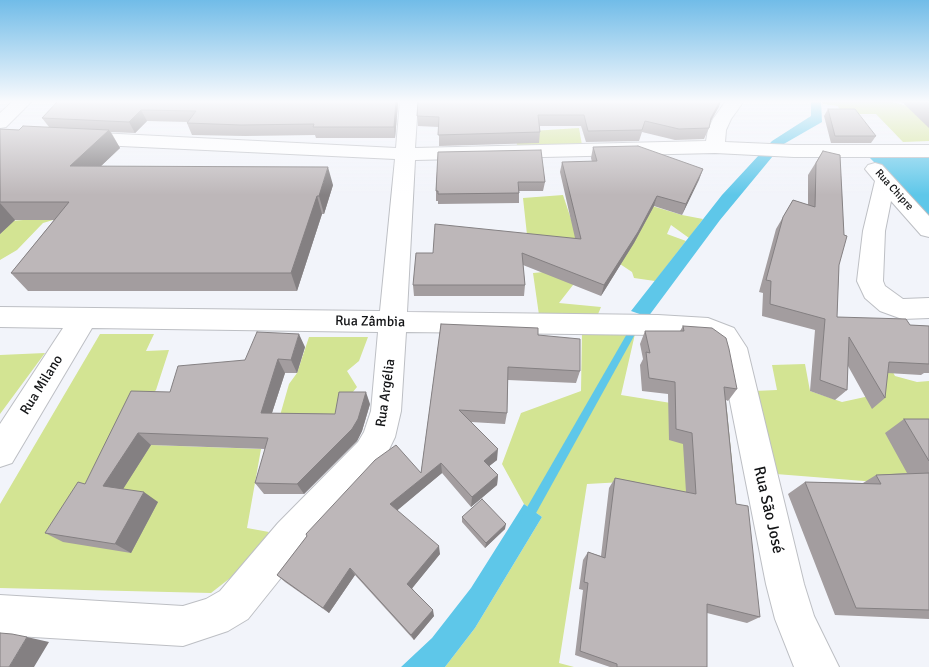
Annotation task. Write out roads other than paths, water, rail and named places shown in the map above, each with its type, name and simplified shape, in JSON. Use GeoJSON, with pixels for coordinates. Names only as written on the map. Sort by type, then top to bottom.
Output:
{"type":"FeatureCollection","features":[{"type":"Feature","properties":{"kind":"street","name":"Rua Argélia"},"geometry":{"type":"LineString","coordinates":[[0,616],[183,626],[214,617],[234,605],[290,536],[370,453],[380,437],[386,411],[407,132]]}},
{"type":"Feature","properties":{"kind":"street"},"geometry":{"type":"LineString","coordinates":[[715,147],[718,132]]}},
{"type":"Feature","properties":{"kind":"street"},"geometry":{"type":"LineString","coordinates":[[59,137],[406,154],[715,147],[794,151],[929,151]]}},
{"type":"Feature","properties":{"kind":"street","name":"Rua Chipre"},"geometry":{"type":"LineString","coordinates":[[858,151],[929,230]]}},
{"type":"Feature","properties":{"kind":"street"},"geometry":{"type":"LineString","coordinates":[[885,180],[874,230],[870,281],[874,291],[889,304],[902,308],[929,308]]}},
{"type":"Feature","properties":{"kind":"street","name":"Rua Zâmbia"},"geometry":{"type":"LineString","coordinates":[[0,317],[658,325],[708,329],[724,336],[732,348]]}},
{"type":"Feature","properties":{"kind":"street","name":"Rua Milano"},"geometry":{"type":"LineString","coordinates":[[0,452],[84,318]]}},
{"type":"Feature","properties":{"kind":"street","name":"Rua São José"},"geometry":{"type":"LineString","coordinates":[[732,348],[795,619],[810,655],[818,667]]}},
{"type":"Feature","properties":{"kind":"water"},"geometry":{"type":"Polygon","coordinates":[[[786,132],[804,132],[782,145],[720,220],[648,317],[631,311],[722,195],[772,141],[786,132]]]}},
{"type":"Feature","properties":{"kind":"water"},"geometry":{"type":"Polygon","coordinates":[[[866,154],[929,154],[929,218],[875,163],[866,154]]]}},
{"type":"Feature","properties":{"kind":"water"},"geometry":{"type":"Polygon","coordinates":[[[524,504],[542,517],[475,628],[445,667],[401,667],[432,638],[471,588],[524,504]]]}},
{"type":"Feature","properties":{"kind":"waterway"},"geometry":{"type":"LineString","coordinates":[[526,520],[635,327]]}}]}
